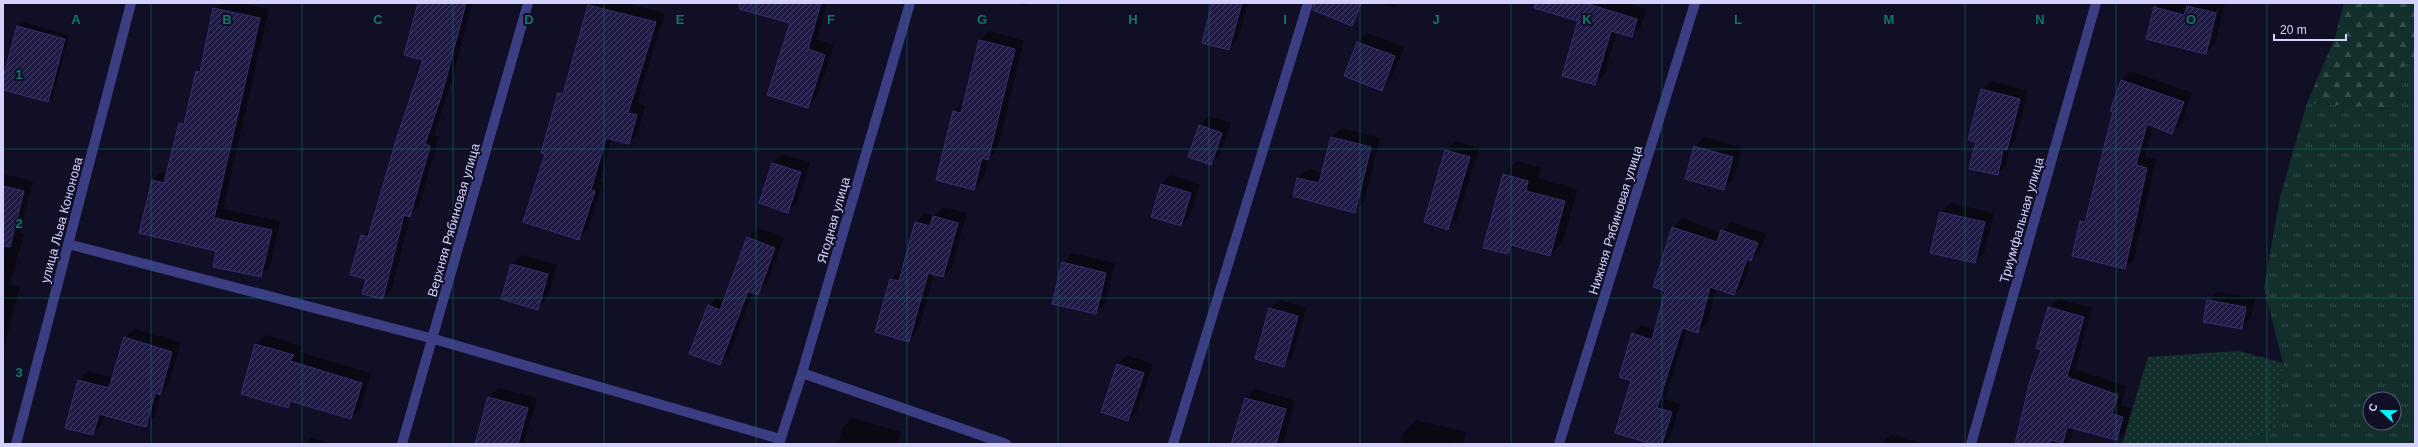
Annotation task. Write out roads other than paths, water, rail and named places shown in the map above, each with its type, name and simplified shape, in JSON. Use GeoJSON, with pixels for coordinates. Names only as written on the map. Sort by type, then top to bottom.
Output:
{"type":"FeatureCollection","features":[{"type":"Feature","properties":{"kind":"street","name":"улица Льва Кононова"},"geometry":{"type":"LineString","coordinates":[[16,444],[131,3]]}},
{"type":"Feature","properties":{"kind":"street","name":"Верхняя Рябиновая улица"},"geometry":{"type":"LineString","coordinates":[[402,444],[434,339],[528,3]]}},
{"type":"Feature","properties":{"kind":"street","name":"Ягодная улица"},"geometry":{"type":"LineString","coordinates":[[780,442],[802,373],[910,3]]}},
{"type":"Feature","properties":{"kind":"street"},"geometry":{"type":"LineString","coordinates":[[1173,444],[1308,3]]}},
{"type":"Feature","properties":{"kind":"street","name":"Нижняя Рябиновая улица"},"geometry":{"type":"LineString","coordinates":[[1559,444],[1695,3]]}},
{"type":"Feature","properties":{"kind":"street","name":"Триумфальная улица"},"geometry":{"type":"LineString","coordinates":[[1971,444],[2096,3]]}},
{"type":"Feature","properties":{"kind":"street"},"geometry":{"type":"LineString","coordinates":[[68,244],[434,339],[780,442]]}},
{"type":"Feature","properties":{"kind":"street"},"geometry":{"type":"LineString","coordinates":[[802,373],[1006,444]]}}]}
